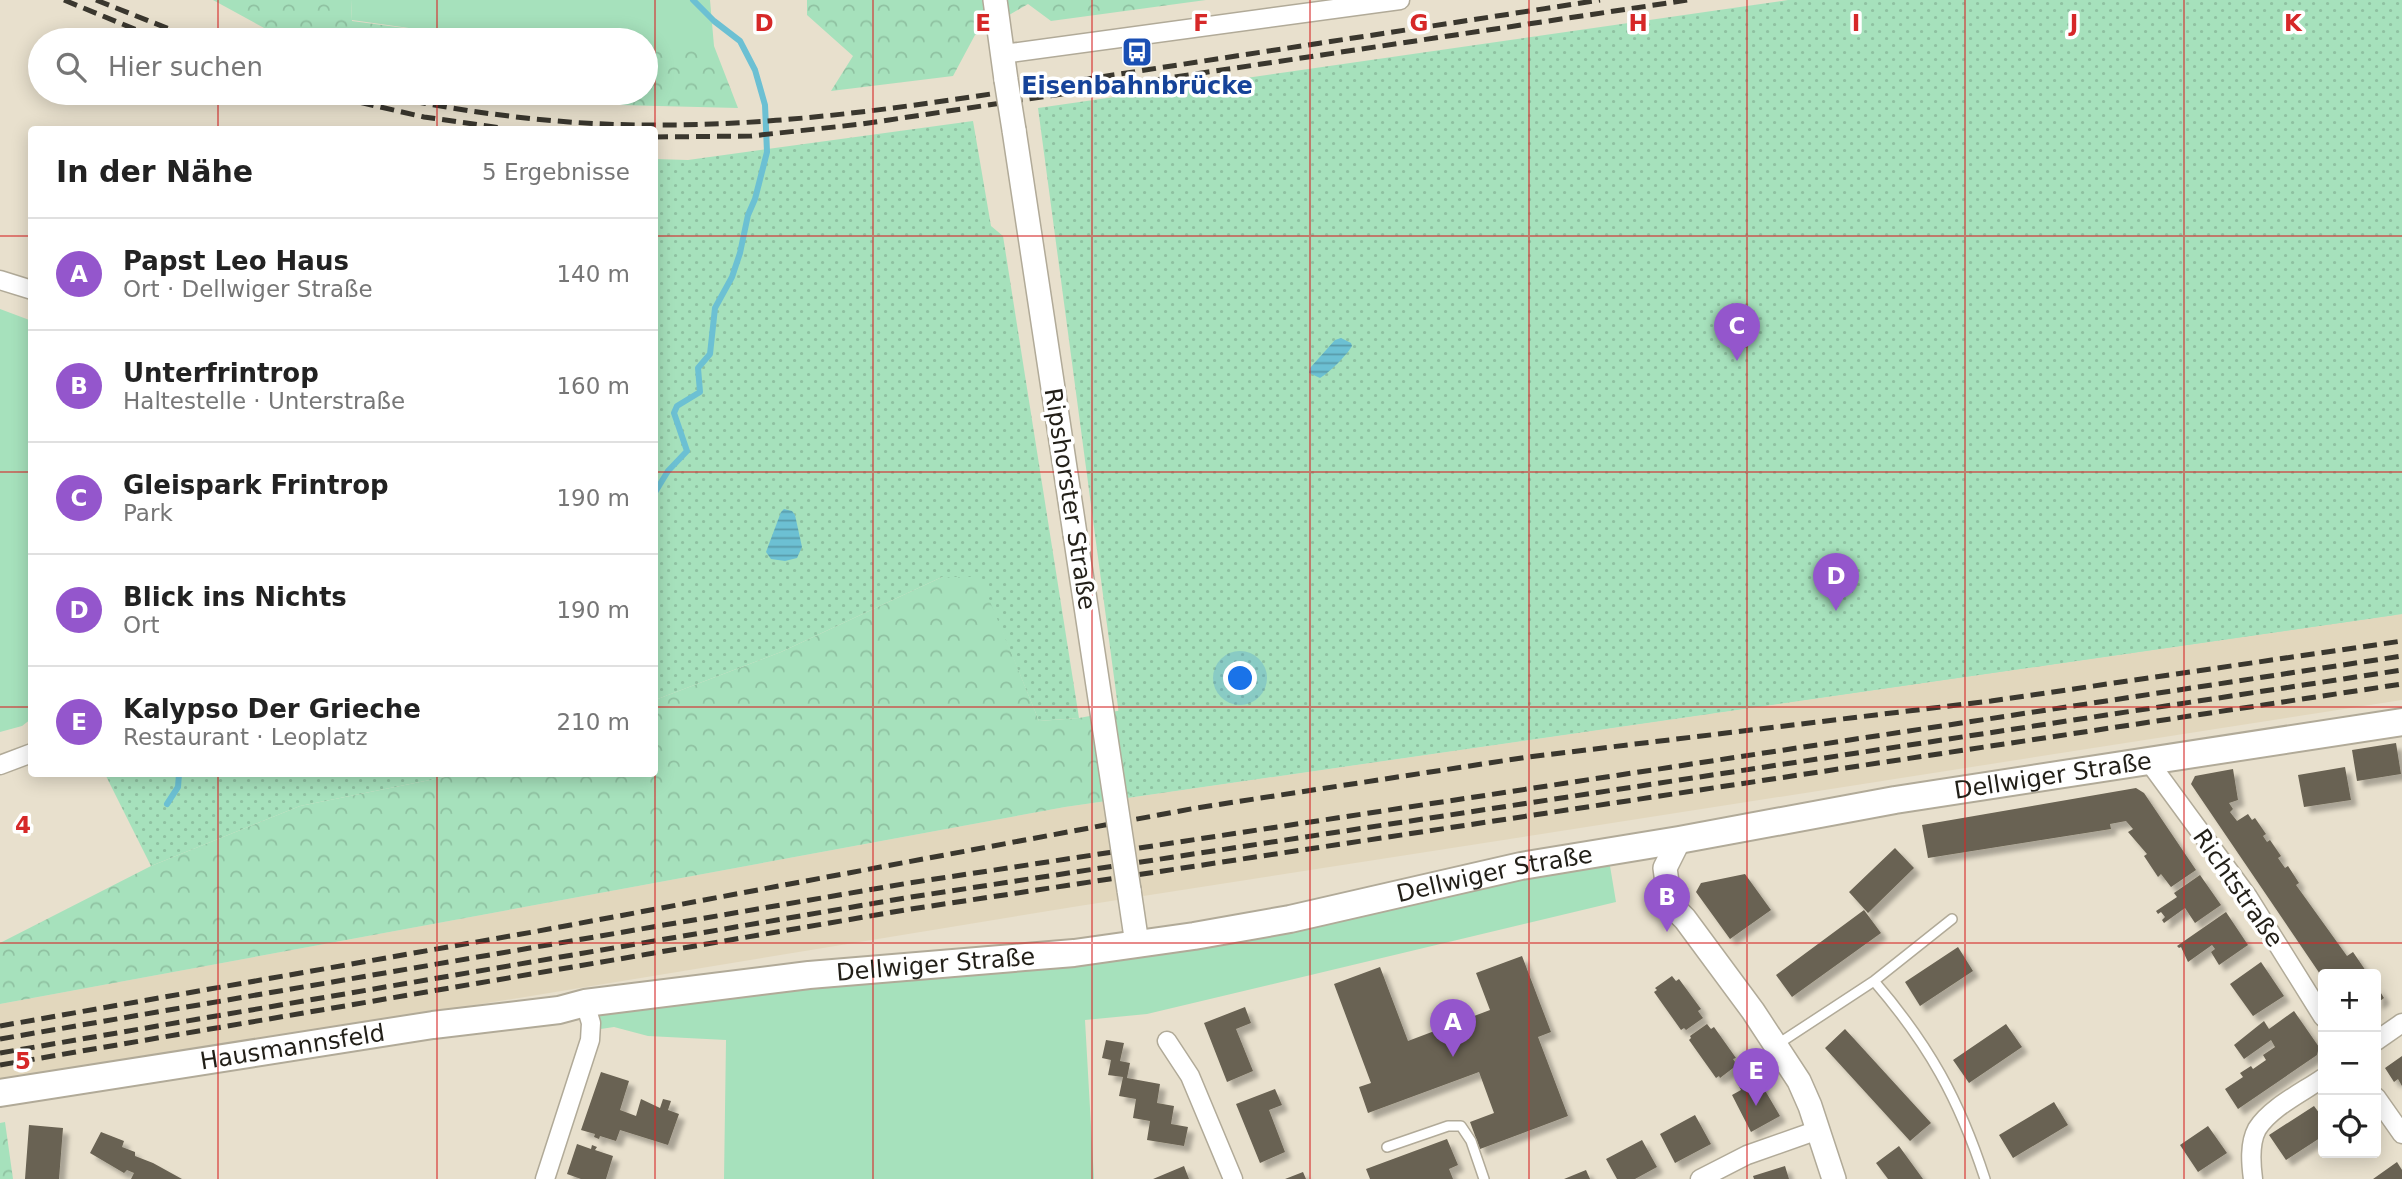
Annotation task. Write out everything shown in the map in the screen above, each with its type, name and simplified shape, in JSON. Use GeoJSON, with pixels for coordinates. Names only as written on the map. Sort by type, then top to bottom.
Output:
{"type":"FeatureCollection","features":[{"type":"Feature","properties":{"kind":"main road","name":"Dellwiger Straße"},"geometry":{"type":"LineString","coordinates":[[585,1003],[808,975],[1074,953],[1137,944],[1290,919],[1521,866],[1895,800],[2402,722]]}},
{"type":"Feature","properties":{"kind":"main road","name":"Hausmannsfeld"},"geometry":{"type":"LineString","coordinates":[[0,1093],[419,1027],[559,1010],[585,1003]]}},
{"type":"Feature","properties":{"kind":"street","name":"Ripshorster Straße"},"geometry":{"type":"LineString","coordinates":[[995,0],[1137,944]]}},
{"type":"Feature","properties":{"kind":"street"},"geometry":{"type":"LineString","coordinates":[[1003,54],[1400,0]]}},
{"type":"Feature","properties":{"kind":"street"},"geometry":{"type":"LineString","coordinates":[[0,280],[28,289]]}},
{"type":"Feature","properties":{"kind":"street"},"geometry":{"type":"LineString","coordinates":[[0,765],[28,754]]}},
{"type":"Feature","properties":{"kind":"street","name":"Richtstraße"},"geometry":{"type":"LineString","coordinates":[[2149,762],[2248,897],[2318,1009]]}},
{"type":"Feature","properties":{"kind":"street"},"geometry":{"type":"LineString","coordinates":[[1679,840],[1665,868],[1670,904],[1685,919],[1799,1081],[1834,1179]]}},
{"type":"Feature","properties":{"kind":"street"},"geometry":{"type":"LineString","coordinates":[[545,1179],[590,1040],[590,1023],[585,1003]]}},
{"type":"Feature","properties":{"kind":"street"},"geometry":{"type":"LineString","coordinates":[[2381,1038],[2402,1023]]}},
{"type":"Feature","properties":{"kind":"street"},"geometry":{"type":"LineString","coordinates":[[1167,1041],[1190,1076],[1233,1179]]}},
{"type":"Feature","properties":{"kind":"street"},"geometry":{"type":"LineString","coordinates":[[2253,1179],[2252,1145],[2258,1129],[2274,1112],[2318,1081]]}},
{"type":"Feature","properties":{"kind":"street"},"geometry":{"type":"LineString","coordinates":[[2381,1104],[2402,1135]]}},
{"type":"Feature","properties":{"kind":"street"},"geometry":{"type":"LineString","coordinates":[[1700,1179],[1747,1155],[1818,1129]]}},
{"type":"Feature","properties":{"kind":"lane"},"geometry":{"type":"LineString","coordinates":[[1776,1045],[1874,981],[1952,919]]}},
{"type":"Feature","properties":{"kind":"lane"},"geometry":{"type":"LineString","coordinates":[[1874,981],[1912,1026],[1933,1058],[1954,1097],[1985,1179]]}},
{"type":"Feature","properties":{"kind":"lane"},"geometry":{"type":"LineString","coordinates":[[1387,1147],[1448,1126],[1461,1126],[1471,1141],[1484,1179]]}},
{"type":"Feature","properties":{"kind":"shaded area"},"geometry":{"type":"Polygon","coordinates":[[[2402,614],[2402,700],[1079,906],[0,1083],[0,1004],[1065,807],[2402,614]]]}},
{"type":"Feature","properties":{"kind":"green space"},"geometry":{"type":"Polygon","coordinates":[[[213,0],[351,0],[352,21],[404,28],[264,28],[213,0]]]}},
{"type":"Feature","properties":{"kind":"green space"},"geometry":{"type":"Polygon","coordinates":[[[351,0],[710,0],[714,46],[658,46],[658,28],[409,28],[352,20],[351,0]]]}},
{"type":"Feature","properties":{"kind":"green space"},"geometry":{"type":"Polygon","coordinates":[[[807,0],[1206,0],[1051,21],[1028,4],[975,35],[953,76],[831,91],[853,56],[807,15],[807,0]]]}},
{"type":"Feature","properties":{"kind":"green space"},"geometry":{"type":"Polygon","coordinates":[[[1788,0],[2402,0],[2402,614],[1130,797],[1038,108],[1788,0]]]}},
{"type":"Feature","properties":{"kind":"green space"},"geometry":{"type":"Polygon","coordinates":[[[658,46],[714,46],[738,108],[620,105],[658,105],[658,46]]]}},
{"type":"Feature","properties":{"kind":"green space"},"geometry":{"type":"Polygon","coordinates":[[[973,121],[991,226],[1003,236],[1079,718],[1039,721],[980,577],[942,577],[781,652],[658,699],[658,159],[688,160],[973,121]]]}},
{"type":"Feature","properties":{"kind":"green space"},"geometry":{"type":"Polygon","coordinates":[[[0,309],[28,320],[28,721],[22,726],[0,732],[0,309]]]}},
{"type":"Feature","properties":{"kind":"green space"},"geometry":{"type":"Polygon","coordinates":[[[942,577],[981,577],[1039,721],[1079,718],[1128,709],[2402,614],[1065,807],[0,1004],[0,943],[151,866],[300,806],[445,777],[658,777],[658,699],[781,652],[942,577]]]}},
{"type":"Feature","properties":{"kind":"green space"},"geometry":{"type":"Polygon","coordinates":[[[106,777],[445,777],[300,806],[151,866],[106,777]]]}},
{"type":"Feature","properties":{"kind":"green space"},"geometry":{"type":"Polygon","coordinates":[[[1609,860],[1616,902],[1147,1014],[1085,1020],[1094,1179],[724,1179],[726,1040],[648,1036],[614,1027],[594,1030],[597,1008],[807,982],[1609,860]]]}},
{"type":"Feature","properties":{"kind":"green space"},"geometry":{"type":"Polygon","coordinates":[[[5,1122],[13,1179],[0,1179],[0,1123],[5,1122]]]}},
{"type":"Feature","properties":{"kind":"water"},"geometry":{"type":"Polygon","coordinates":[[[1341,338],[1352,346],[1342,359],[1320,378],[1309,373],[1310,368],[1335,340],[1341,338]]]}},
{"type":"Feature","properties":{"kind":"water"},"geometry":{"type":"Polygon","coordinates":[[[784,509],[795,515],[802,547],[797,558],[785,561],[771,559],[766,552],[784,509]]]}},
{"type":"Feature","properties":{"kind":"building"},"geometry":{"type":"Polygon","coordinates":[[[2396,743],[2401,774],[2357,781],[2352,750],[2396,743]]]}},
{"type":"Feature","properties":{"kind":"building"},"geometry":{"type":"Polygon","coordinates":[[[2345,767],[2351,800],[2304,807],[2298,775],[2345,767]]]}},
{"type":"Feature","properties":{"kind":"building"},"geometry":{"type":"Polygon","coordinates":[[[2233,769],[2238,800],[2229,803],[2233,809],[2230,812],[2237,821],[2248,814],[2252,820],[2255,818],[2266,834],[2263,836],[2267,842],[2270,840],[2281,856],[2278,858],[2285,868],[2288,866],[2299,883],[2296,885],[2347,956],[2353,952],[2365,969],[2318,971],[2191,784],[2195,776],[2233,769]]]}},
{"type":"Feature","properties":{"kind":"building"},"geometry":{"type":"Polygon","coordinates":[[[2136,788],[2144,793],[2196,870],[2171,887],[2161,874],[2158,877],[2144,856],[2147,854],[2128,832],[2133,829],[2126,821],[2110,824],[2111,829],[1928,858],[1922,825],[2136,788]]]}},
{"type":"Feature","properties":{"kind":"building"},"geometry":{"type":"Polygon","coordinates":[[[1895,848],[1914,868],[1868,913],[1849,892],[1895,848]]]}},
{"type":"Feature","properties":{"kind":"building"},"geometry":{"type":"Polygon","coordinates":[[[1745,874],[1771,910],[1730,939],[1696,892],[1701,883],[1745,874]]]}},
{"type":"Feature","properties":{"kind":"building"},"geometry":{"type":"Polygon","coordinates":[[[2200,875],[2221,905],[2195,923],[2185,908],[2164,923],[2162,920],[2165,917],[2156,911],[2177,897],[2174,893],[2200,875]]]}},
{"type":"Feature","properties":{"kind":"building"},"geometry":{"type":"Polygon","coordinates":[[[1864,910],[1881,933],[1792,997],[1776,975],[1864,910]]]}},
{"type":"Feature","properties":{"kind":"building"},"geometry":{"type":"Polygon","coordinates":[[[2226,912],[2248,945],[2219,965],[2211,952],[2215,949],[2212,945],[2188,962],[2181,947],[2177,946],[2226,912]]]}},
{"type":"Feature","properties":{"kind":"building"},"geometry":{"type":"Polygon","coordinates":[[[1958,947],[1973,971],[1920,1006],[1905,982],[1958,947]]]}},
{"type":"Feature","properties":{"kind":"building"},"geometry":{"type":"Polygon","coordinates":[[[1522,956],[1551,1032],[1538,1037],[1568,1116],[1480,1149],[1470,1122],[1494,1113],[1479,1072],[1368,1113],[1359,1087],[1371,1083],[1334,984],[1380,967],[1408,1041],[1490,1010],[1476,973],[1522,956]]]}},
{"type":"Feature","properties":{"kind":"building"},"geometry":{"type":"Polygon","coordinates":[[[2261,962],[2284,996],[2253,1016],[2230,984],[2261,962]]]}},
{"type":"Feature","properties":{"kind":"building"},"geometry":{"type":"Polygon","coordinates":[[[1672,976],[1676,981],[1679,979],[1701,1009],[1698,1011],[1703,1018],[1686,1030],[1681,1030],[1654,992],[1657,990],[1655,988],[1672,976]]]}},
{"type":"Feature","properties":{"kind":"building"},"geometry":{"type":"Polygon","coordinates":[[[1245,1007],[1251,1023],[1236,1029],[1253,1071],[1227,1082],[1204,1023],[1245,1007]]]}},
{"type":"Feature","properties":{"kind":"building"},"geometry":{"type":"Polygon","coordinates":[[[2294,1011],[2318,1046],[2317,1055],[2238,1109],[2225,1089],[2243,1077],[2240,1073],[2251,1066],[2253,1069],[2266,1060],[2263,1055],[2275,1047],[2271,1040],[2244,1059],[2234,1045],[2264,1021],[2269,1029],[2294,1011]]]}},
{"type":"Feature","properties":{"kind":"building"},"geometry":{"type":"Polygon","coordinates":[[[1707,1024],[1711,1029],[1714,1027],[1736,1058],[1733,1059],[1737,1065],[1720,1078],[1716,1078],[1689,1040],[1690,1036],[1707,1024]]]}},
{"type":"Feature","properties":{"kind":"building"},"geometry":{"type":"Polygon","coordinates":[[[2006,1024],[2022,1047],[1969,1083],[1953,1060],[2006,1024]]]}},
{"type":"Feature","properties":{"kind":"building"},"geometry":{"type":"Polygon","coordinates":[[[1845,1029],[1931,1123],[1910,1141],[1825,1048],[1845,1029]]]}},
{"type":"Feature","properties":{"kind":"building"},"geometry":{"type":"Polygon","coordinates":[[[1106,1040],[1124,1043],[1120,1061],[1130,1063],[1127,1078],[1160,1084],[1157,1103],[1174,1106],[1171,1124],[1188,1127],[1184,1146],[1147,1140],[1150,1121],[1133,1118],[1136,1099],[1119,1096],[1123,1077],[1108,1075],[1111,1060],[1102,1058],[1106,1040]]]}},
{"type":"Feature","properties":{"kind":"building"},"geometry":{"type":"Polygon","coordinates":[[[2402,1056],[2402,1086],[2398,1079],[2394,1082],[2385,1068],[2402,1056]]]}},
{"type":"Feature","properties":{"kind":"building"},"geometry":{"type":"Polygon","coordinates":[[[1753,1070],[1780,1116],[1751,1132],[1732,1095],[1741,1090],[1735,1079],[1753,1070]]]}},
{"type":"Feature","properties":{"kind":"building"},"geometry":{"type":"Polygon","coordinates":[[[601,1072],[629,1081],[620,1110],[636,1116],[641,1099],[660,1108],[663,1099],[671,1101],[668,1110],[679,1114],[668,1145],[620,1130],[616,1141],[600,1136],[599,1139],[594,1137],[595,1134],[581,1130],[601,1072]]]}},
{"type":"Feature","properties":{"kind":"building"},"geometry":{"type":"Polygon","coordinates":[[[1275,1089],[1282,1105],[1269,1110],[1285,1152],[1260,1163],[1236,1104],[1275,1089]]]}},
{"type":"Feature","properties":{"kind":"building"},"geometry":{"type":"Polygon","coordinates":[[[2054,1102],[2068,1125],[2013,1158],[1999,1135],[2054,1102]]]}},
{"type":"Feature","properties":{"kind":"building"},"geometry":{"type":"Polygon","coordinates":[[[2314,1106],[2318,1111],[2318,1139],[2286,1160],[2269,1135],[2314,1106]]]}},
{"type":"Feature","properties":{"kind":"building"},"geometry":{"type":"Polygon","coordinates":[[[1695,1115],[1711,1144],[1675,1163],[1660,1134],[1695,1115]]]}},
{"type":"Feature","properties":{"kind":"building"},"geometry":{"type":"Polygon","coordinates":[[[29,1125],[63,1128],[59,1179],[25,1179],[29,1125]]]}},
{"type":"Feature","properties":{"kind":"building"},"geometry":{"type":"Polygon","coordinates":[[[2208,1126],[2227,1153],[2198,1172],[2180,1145],[2208,1126]]]}},
{"type":"Feature","properties":{"kind":"building"},"geometry":{"type":"Polygon","coordinates":[[[101,1132],[124,1141],[122,1147],[135,1152],[135,1156],[182,1179],[131,1179],[134,1173],[127,1170],[124,1173],[90,1153],[101,1132]]]}},
{"type":"Feature","properties":{"kind":"building"},"geometry":{"type":"Polygon","coordinates":[[[1447,1139],[1458,1165],[1449,1169],[1453,1179],[1370,1179],[1366,1169],[1447,1139]]]}},
{"type":"Feature","properties":{"kind":"building"},"geometry":{"type":"Polygon","coordinates":[[[1642,1140],[1657,1167],[1635,1179],[1617,1179],[1606,1159],[1642,1140]]]}},
{"type":"Feature","properties":{"kind":"building"},"geometry":{"type":"Polygon","coordinates":[[[577,1144],[591,1149],[592,1145],[597,1147],[595,1150],[613,1156],[606,1179],[581,1179],[567,1174],[577,1144]]]}},
{"type":"Feature","properties":{"kind":"building"},"geometry":{"type":"Polygon","coordinates":[[[1899,1146],[1923,1179],[1888,1179],[1876,1163],[1899,1146]]]}},
{"type":"Feature","properties":{"kind":"building"},"geometry":{"type":"Polygon","coordinates":[[[2397,1162],[2402,1170],[2402,1179],[2373,1179],[2397,1162]]]}},
{"type":"Feature","properties":{"kind":"building"},"geometry":{"type":"Polygon","coordinates":[[[1184,1166],[1189,1179],[1153,1179],[1184,1166]]]}},
{"type":"Feature","properties":{"kind":"building"},"geometry":{"type":"Polygon","coordinates":[[[1785,1166],[1789,1179],[1754,1179],[1753,1176],[1785,1166]]]}},
{"type":"Feature","properties":{"kind":"building"},"geometry":{"type":"Polygon","coordinates":[[[1586,1170],[1590,1179],[1564,1179],[1586,1170]]]}},
{"type":"Feature","properties":{"kind":"building"},"geometry":{"type":"Polygon","coordinates":[[[1303,1172],[1306,1179],[1285,1179],[1303,1172]]]}},
{"type":"Feature","properties":{"kind":"waterway"},"geometry":{"type":"LineString","coordinates":[[658,487],[668,471],[687,451],[674,413],[677,406],[700,392],[698,368],[710,354],[715,308],[732,277],[767,152],[765,105],[755,70],[740,41],[693,0]]}},
{"type":"Feature","properties":{"kind":"waterway"},"geometry":{"type":"LineString","coordinates":[[167,804],[178,787],[179,777]]}},
{"type":"Feature","properties":{"kind":"railway"},"geometry":{"type":"LineString","coordinates":[[64,0],[132,28]]}},
{"type":"Feature","properties":{"kind":"railway"},"geometry":{"type":"LineString","coordinates":[[96,0],[167,28]]}},
{"type":"Feature","properties":{"kind":"railway"},"geometry":{"type":"LineString","coordinates":[[433,105],[552,121],[625,125],[720,124],[835,115],[949,100],[1600,0]]}},
{"type":"Feature","properties":{"kind":"railway"},"geometry":{"type":"LineString","coordinates":[[658,137],[751,136],[862,124],[1688,0]]}},
{"type":"Feature","properties":{"kind":"railway"},"geometry":{"type":"LineString","coordinates":[[372,105],[424,117],[488,126]]}},
{"type":"Feature","properties":{"kind":"railway"},"geometry":{"type":"LineString","coordinates":[[0,1026],[533,932],[1196,808],[1528,757],[1991,701],[2402,641]]}},
{"type":"Feature","properties":{"kind":"railway"},"geometry":{"type":"LineString","coordinates":[[0,1039],[909,883],[2402,656]]}},
{"type":"Feature","properties":{"kind":"railway"},"geometry":{"type":"LineString","coordinates":[[0,1053],[911,897],[2402,670]]}},
{"type":"Feature","properties":{"kind":"railway"},"geometry":{"type":"LineString","coordinates":[[0,1065],[911,909],[2402,684]]}},
{"type":"Feature","properties":{"kind":"place","name":"Eisenbahnbrücke"},"geometry":{"type":"Point","coordinates":[1137,52]}},
{"type":"Feature","properties":{"kind":"place","name":"Gleispark Frintrop"},"geometry":{"type":"Point","coordinates":[1737,361]}},
{"type":"Feature","properties":{"kind":"place","name":"Blick ins Nichts"},"geometry":{"type":"Point","coordinates":[1836,611]}},
{"type":"Feature","properties":{"kind":"place","name":"Unterfrintrop"},"geometry":{"type":"Point","coordinates":[1667,932]}},
{"type":"Feature","properties":{"kind":"place","name":"Papst Leo Haus"},"geometry":{"type":"Point","coordinates":[1453,1057]}},
{"type":"Feature","properties":{"kind":"place","name":"Kalypso Der Grieche"},"geometry":{"type":"Point","coordinates":[1756,1106]}}]}
